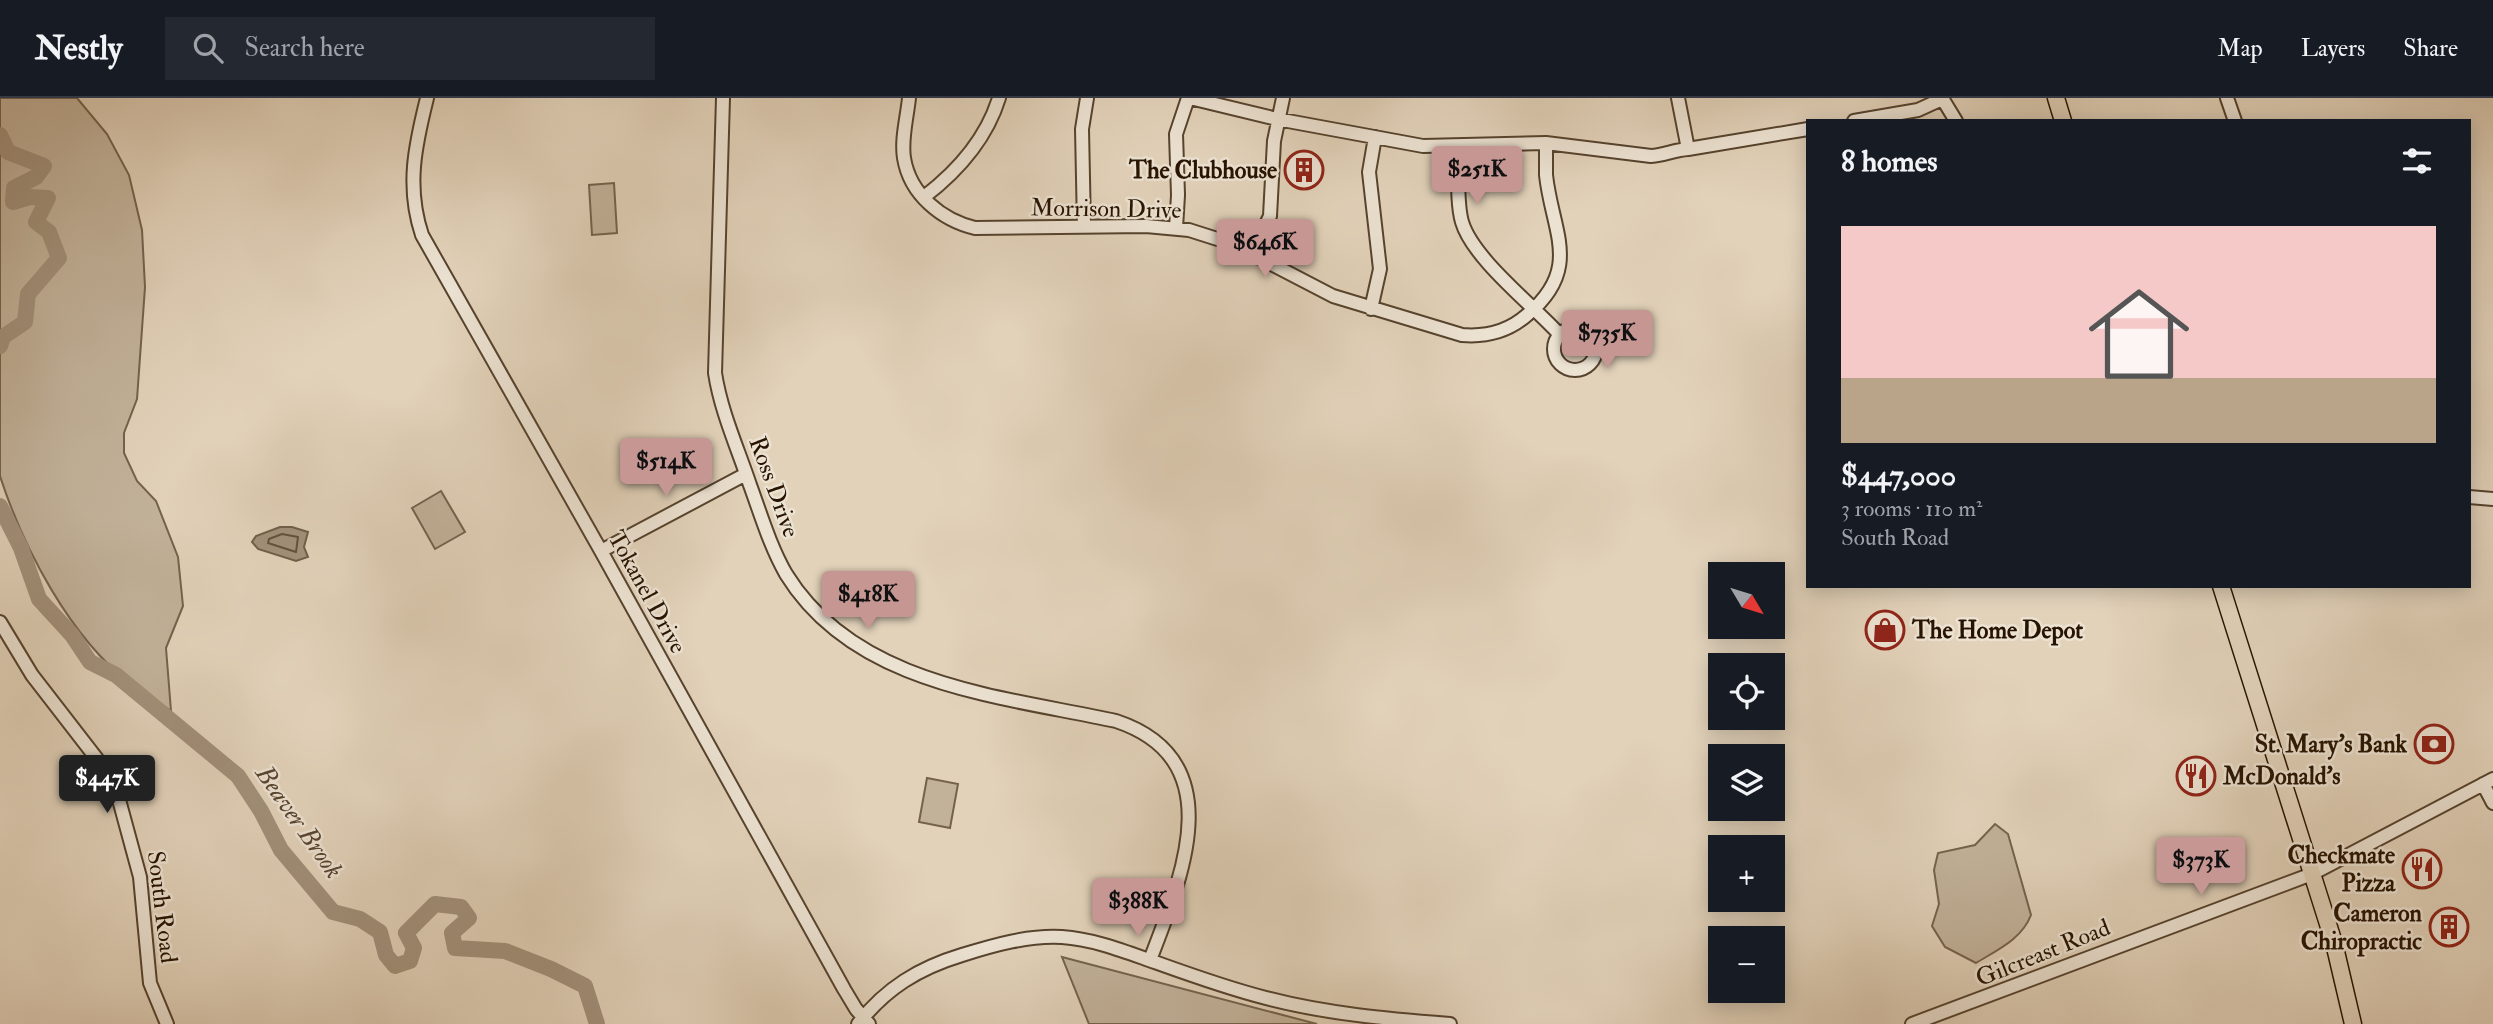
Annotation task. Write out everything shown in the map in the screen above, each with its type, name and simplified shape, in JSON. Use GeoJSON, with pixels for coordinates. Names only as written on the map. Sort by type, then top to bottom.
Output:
{"type":"FeatureCollection","features":[{"type":"Feature","properties":{"kind":"main road"},"geometry":{"type":"LineString","coordinates":[[2056,98],[2062,119]]}},
{"type":"Feature","properties":{"kind":"main road"},"geometry":{"type":"LineString","coordinates":[[2222,588],[2344,978],[2353,1024]]}},
{"type":"Feature","properties":{"kind":"street","name":"Tokanel Drive"},"geometry":{"type":"LineString","coordinates":[[427,98],[413,171],[412,193],[422,235],[863,1022]]}},
{"type":"Feature","properties":{"kind":"street","name":"Ross Drive"},"geometry":{"type":"LineString","coordinates":[[723,98],[714,363],[720,396],[746,474],[767,533],[787,574],[799,591],[829,622],[863,649],[921,676],[961,689],[1116,721],[1138,728],[1157,740],[1182,775],[1187,795],[1188,838],[1180,879],[1150,960]]}},
{"type":"Feature","properties":{"kind":"street","name":"Morrison Drive"},"geometry":{"type":"LineString","coordinates":[[909,98],[904,158],[911,178],[924,197],[939,214],[949,220],[975,228],[1176,228],[1218,238],[1333,296],[1449,332],[1473,336],[1513,326],[1535,308],[1552,285],[1560,263],[1558,229],[1546,176],[1546,143]]}},
{"type":"Feature","properties":{"kind":"street"},"geometry":{"type":"LineString","coordinates":[[924,197],[946,180],[976,145],[992,118],[999,98]]}},
{"type":"Feature","properties":{"kind":"street"},"geometry":{"type":"LineString","coordinates":[[1084,227],[1082,129],[1087,98]]}},
{"type":"Feature","properties":{"kind":"street"},"geometry":{"type":"LineString","coordinates":[[1176,228],[1176,134],[1189,98],[1277,119],[1423,146],[1546,143],[1651,156],[1669,155],[1674,150],[1806,128]]}},
{"type":"Feature","properties":{"kind":"street"},"geometry":{"type":"LineString","coordinates":[[1252,253],[1270,216],[1272,159],[1277,119],[1283,98]]}},
{"type":"Feature","properties":{"kind":"street"},"geometry":{"type":"LineString","coordinates":[[1678,98],[1688,149]]}},
{"type":"Feature","properties":{"kind":"street"},"geometry":{"type":"LineString","coordinates":[[1866,119],[1918,110],[1942,98],[1955,119]]}},
{"type":"Feature","properties":{"kind":"street"},"geometry":{"type":"LineString","coordinates":[[2227,98],[2234,119]]}},
{"type":"Feature","properties":{"kind":"street"},"geometry":{"type":"LineString","coordinates":[[1371,309],[1380,270],[1369,172],[1375,138]]}},
{"type":"Feature","properties":{"kind":"street"},"geometry":{"type":"LineString","coordinates":[[1458,146],[1461,218],[1471,242],[1560,335]]}},
{"type":"Feature","properties":{"kind":"street"},"geometry":{"type":"LineString","coordinates":[[601,551],[746,474]]}},
{"type":"Feature","properties":{"kind":"street"},"geometry":{"type":"LineString","coordinates":[[2471,497],[2493,499]]}},
{"type":"Feature","properties":{"kind":"street","name":"South Road"},"geometry":{"type":"LineString","coordinates":[[0,622],[32,675],[97,759],[118,796],[140,877],[150,983],[167,1024]]}},
{"type":"Feature","properties":{"kind":"street"},"geometry":{"type":"LineString","coordinates":[[2488,781],[2493,803]]}},
{"type":"Feature","properties":{"kind":"street","name":"Gilcreast Road"},"geometry":{"type":"LineString","coordinates":[[1912,1024],[2312,874],[2488,781]]}},
{"type":"Feature","properties":{"kind":"street"},"geometry":{"type":"LineString","coordinates":[[863,1022],[882,996],[915,973],[946,960],[1016,941],[1049,937],[1080,939],[1206,980],[1303,1007],[1386,1019],[1450,1024]]}},
{"type":"Feature","properties":{"kind":"shaded area"},"geometry":{"type":"Polygon","coordinates":[[[0,98],[77,98],[107,134],[129,175],[142,230],[145,287],[137,399],[124,433],[124,453],[137,481],[156,501],[178,557],[183,606],[166,648],[171,711],[136,688],[109,665],[69,617],[35,561],[0,476],[0,98]]]}},
{"type":"Feature","properties":{"kind":"shaded area"},"geometry":{"type":"Polygon","coordinates":[[[614,183],[617,233],[592,235],[589,185],[614,183]]]}},
{"type":"Feature","properties":{"kind":"shaded area"},"geometry":{"type":"Polygon","coordinates":[[[441,491],[465,532],[435,549],[412,508],[441,491]]]}},
{"type":"Feature","properties":{"kind":"shaded area"},"geometry":{"type":"Polygon","coordinates":[[[927,778],[958,784],[950,828],[919,822],[927,778]]]}},
{"type":"Feature","properties":{"kind":"shaded area"},"geometry":{"type":"Polygon","coordinates":[[[1995,824],[2008,834],[2031,915],[2022,931],[1976,963],[1945,947],[1932,926],[1939,904],[1934,870],[1938,853],[1975,845],[1995,824]]]}},
{"type":"Feature","properties":{"kind":"shaded area"},"geometry":{"type":"Polygon","coordinates":[[[1062,957],[1317,1024],[1089,1024],[1062,957]]]}},
{"type":"Feature","properties":{"kind":"water"},"geometry":{"type":"Polygon","coordinates":[[[280,527],[292,527],[308,532],[304,547],[308,557],[296,561],[258,549],[252,542],[256,536],[280,527]]]}},
{"type":"Feature","properties":{"kind":"waterway","name":"Beaver Brook"},"geometry":{"type":"LineString","coordinates":[[0,135],[8,152],[44,166],[36,177],[14,188],[13,202],[30,197],[48,198],[36,222],[49,232],[59,258],[28,294],[25,322],[3,337],[0,346]]}},
{"type":"Feature","properties":{"kind":"waterway","name":"Beaver Brook"},"geometry":{"type":"LineString","coordinates":[[0,506],[21,548],[39,599],[72,635],[90,662],[116,675],[238,776],[261,811],[281,850],[333,912],[360,919],[380,932],[386,955],[395,966],[410,961],[414,948],[406,933],[435,904],[461,907],[469,918],[452,933],[455,948],[505,951],[585,986],[597,1024]]}},
{"type":"Feature","properties":{"kind":"place","name":"The Clubhouse"},"geometry":{"type":"Point","coordinates":[1304,170]}},
{"type":"Feature","properties":{"kind":"place","name":"The Home Depot"},"geometry":{"type":"Point","coordinates":[1885,630]}},
{"type":"Feature","properties":{"kind":"place","name":"St. Mary's Bank"},"geometry":{"type":"Point","coordinates":[2434,744]}},
{"type":"Feature","properties":{"kind":"place","name":"McDonald's"},"geometry":{"type":"Point","coordinates":[2196,776]}},
{"type":"Feature","properties":{"kind":"place","name":"Checkmate Pizza"},"geometry":{"type":"Point","coordinates":[2422,869]}},
{"type":"Feature","properties":{"kind":"place","name":"Cameron Chiropractic"},"geometry":{"type":"Point","coordinates":[2449,927]}}]}
